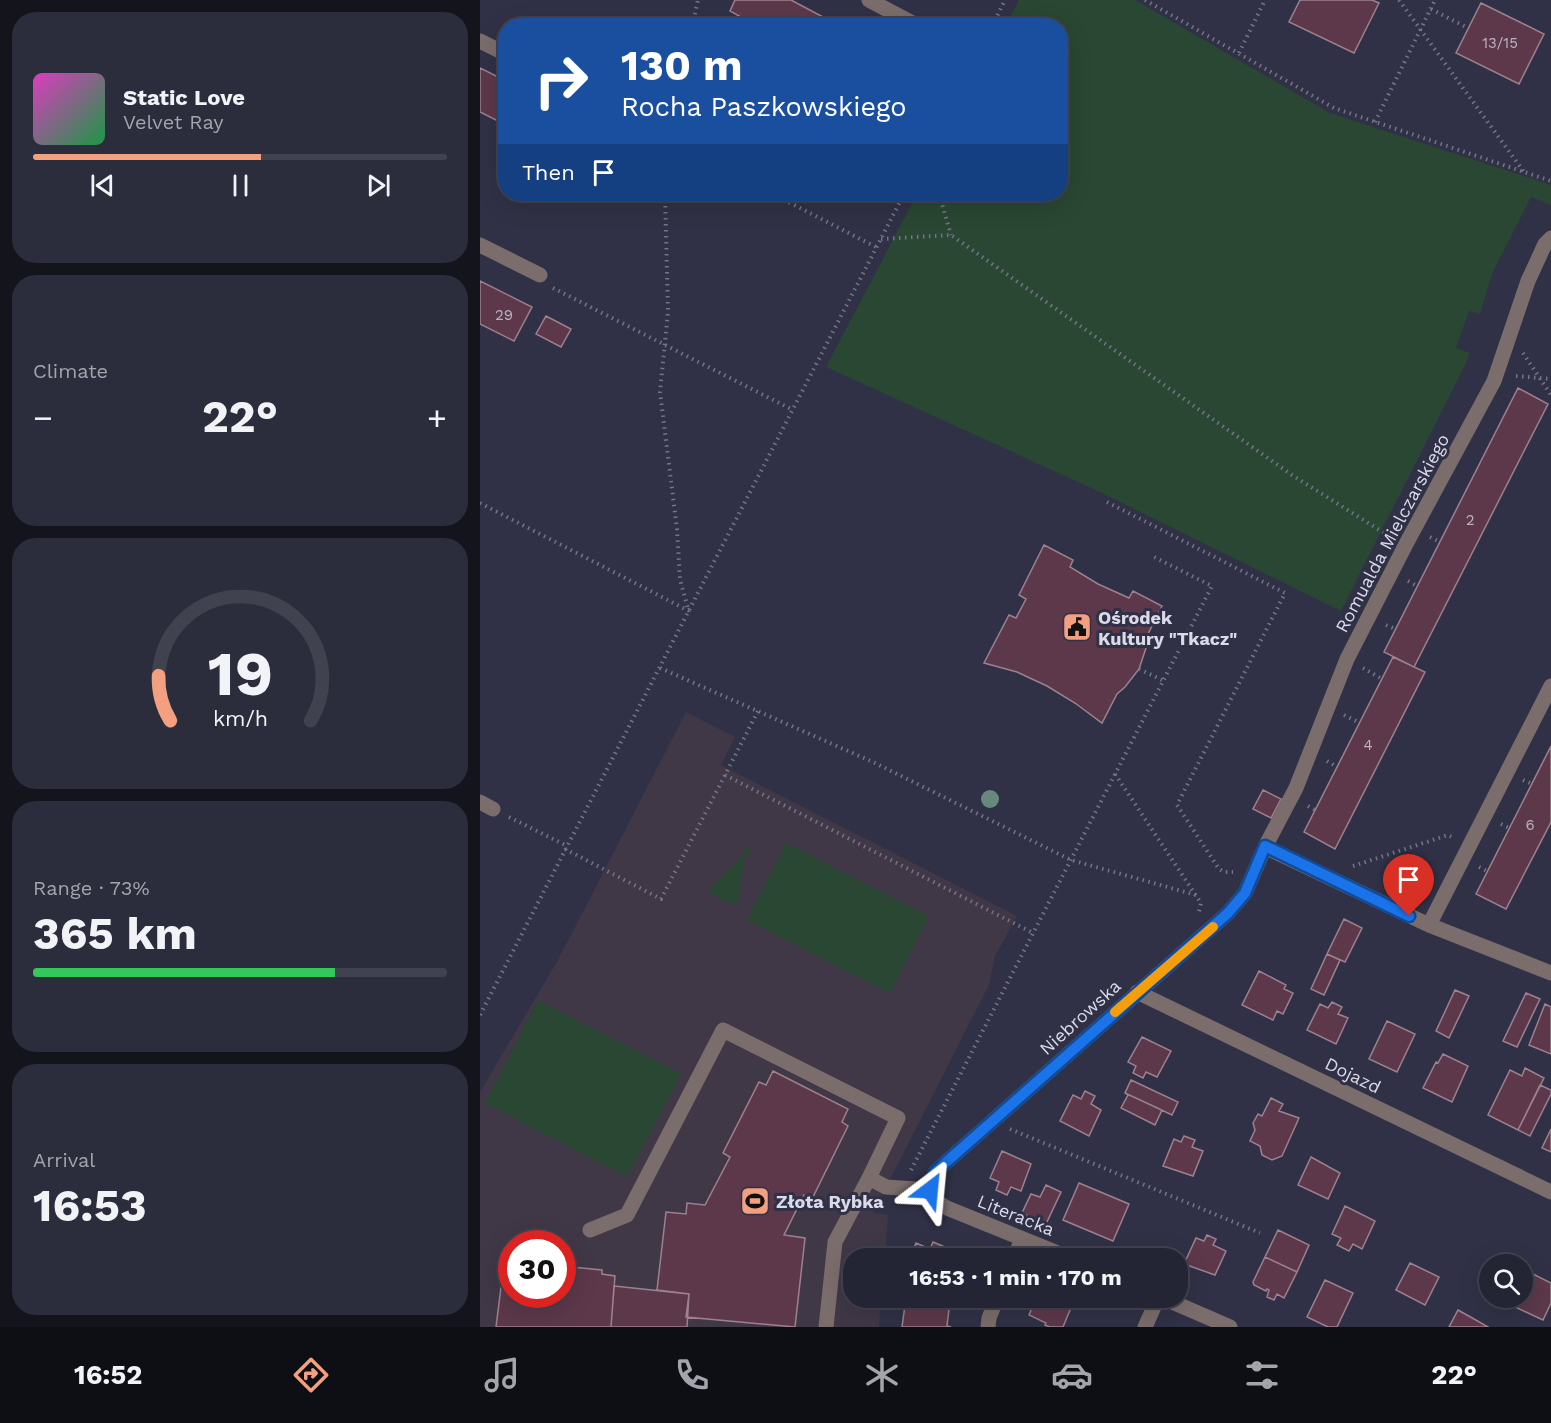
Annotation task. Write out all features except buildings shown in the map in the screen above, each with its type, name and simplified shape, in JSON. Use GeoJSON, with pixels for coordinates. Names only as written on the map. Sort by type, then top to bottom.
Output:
{"type":"FeatureCollection","features":[{"type":"Feature","properties":{"kind":"street"},"geometry":{"type":"LineString","coordinates":[[869,0],[903,18]]}},
{"type":"Feature","properties":{"kind":"street"},"geometry":{"type":"LineString","coordinates":[[480,41],[498,50]]}},
{"type":"Feature","properties":{"kind":"street","name":"Romualda Mielczarskiego"},"geometry":{"type":"LineString","coordinates":[[1265,846],[1296,788],[1347,659],[1494,381],[1528,281],[1545,244],[1551,238]]}},
{"type":"Feature","properties":{"kind":"street"},"geometry":{"type":"LineString","coordinates":[[480,245],[544,280]]}},
{"type":"Feature","properties":{"kind":"street"},"geometry":{"type":"LineString","coordinates":[[1429,926],[1551,686]]}},
{"type":"Feature","properties":{"kind":"street"},"geometry":{"type":"LineString","coordinates":[[1265,846],[1429,926],[1551,973]]}},
{"type":"Feature","properties":{"kind":"street","name":"Niebrowska"},"geometry":{"type":"LineString","coordinates":[[930,1190],[935,1172],[1228,913],[1245,893],[1265,846]]}},
{"type":"Feature","properties":{"kind":"street","name":"Dojazd"},"geometry":{"type":"LineString","coordinates":[[1137,992],[1551,1192]]}},
{"type":"Feature","properties":{"kind":"street"},"geometry":{"type":"LineString","coordinates":[[590,1230],[627,1215],[723,1030],[898,1118],[835,1242],[826,1327]]}},
{"type":"Feature","properties":{"kind":"street"},"geometry":{"type":"LineString","coordinates":[[869,1178],[886,1187],[930,1190]]}},
{"type":"Feature","properties":{"kind":"street","name":"Literacka"},"geometry":{"type":"LineString","coordinates":[[930,1190],[936,1201],[946,1208],[1045,1248]]}},
{"type":"Feature","properties":{"kind":"street"},"geometry":{"type":"LineString","coordinates":[[1018,1248],[1022,1239]]}},
{"type":"Feature","properties":{"kind":"street"},"geometry":{"type":"LineString","coordinates":[[988,1327],[993,1308]]}},
{"type":"Feature","properties":{"kind":"street"},"geometry":{"type":"LineString","coordinates":[[1145,1327],[1154,1308]]}},
{"type":"Feature","properties":{"kind":"street"},"geometry":{"type":"LineString","coordinates":[[1186,1308],[1230,1327]]}},
{"type":"Feature","properties":{"kind":"path"},"geometry":{"type":"LineString","coordinates":[[694,18],[698,0]]}},
{"type":"Feature","properties":{"kind":"path"},"geometry":{"type":"LineString","coordinates":[[996,18],[1005,0]]}},
{"type":"Feature","properties":{"kind":"path"},"geometry":{"type":"LineString","coordinates":[[1145,0],[1334,108],[1551,181]]}},
{"type":"Feature","properties":{"kind":"path"},"geometry":{"type":"LineString","coordinates":[[1239,53],[1265,0]]}},
{"type":"Feature","properties":{"kind":"path"},"geometry":{"type":"LineString","coordinates":[[1399,0],[1525,172]]}},
{"type":"Feature","properties":{"kind":"path"},"geometry":{"type":"LineString","coordinates":[[1375,122],[1433,1]]}},
{"type":"Feature","properties":{"kind":"path"},"geometry":{"type":"LineString","coordinates":[[1431,9],[1468,28]]}},
{"type":"Feature","properties":{"kind":"path"},"geometry":{"type":"LineString","coordinates":[[665,201],[668,312],[660,392],[677,529],[680,580],[689,612]]}},
{"type":"Feature","properties":{"kind":"path"},"geometry":{"type":"LineString","coordinates":[[787,201],[876,247]]}},
{"type":"Feature","properties":{"kind":"path"},"geometry":{"type":"LineString","coordinates":[[481,1012],[900,201]]}},
{"type":"Feature","properties":{"kind":"path"},"geometry":{"type":"LineString","coordinates":[[941,201],[951,235]]}},
{"type":"Feature","properties":{"kind":"path"},"geometry":{"type":"LineString","coordinates":[[881,239],[951,235],[1292,475],[1386,534],[1406,544]]}},
{"type":"Feature","properties":{"kind":"path"},"geometry":{"type":"LineString","coordinates":[[544,280],[793,410]]}},
{"type":"Feature","properties":{"kind":"path"},"geometry":{"type":"LineString","coordinates":[[1522,351],[1551,395]]}},
{"type":"Feature","properties":{"kind":"path"},"geometry":{"type":"LineString","coordinates":[[1512,375],[1551,380]]}},
{"type":"Feature","properties":{"kind":"path"},"geometry":{"type":"LineString","coordinates":[[1107,502],[1286,593],[1177,805],[1219,868],[1230,874],[1236,872]]}},
{"type":"Feature","properties":{"kind":"path"},"geometry":{"type":"LineString","coordinates":[[480,503],[689,612]]}},
{"type":"Feature","properties":{"kind":"path"},"geometry":{"type":"LineString","coordinates":[[908,1189],[909,1175],[1212,586],[1154,557]]}},
{"type":"Feature","properties":{"kind":"path"},"geometry":{"type":"LineString","coordinates":[[1359,667],[1382,679]]}},
{"type":"Feature","properties":{"kind":"path"},"geometry":{"type":"LineString","coordinates":[[660,668],[873,762],[1071,860],[1196,895]]}},
{"type":"Feature","properties":{"kind":"path"},"geometry":{"type":"LineString","coordinates":[[1139,669],[1162,680]]}},
{"type":"Feature","properties":{"kind":"path"},"geometry":{"type":"LineString","coordinates":[[1339,723],[1348,706]]}},
{"type":"Feature","properties":{"kind":"path"},"geometry":{"type":"LineString","coordinates":[[487,805],[661,899],[758,711]]}},
{"type":"Feature","properties":{"kind":"path"},"geometry":{"type":"LineString","coordinates":[[1344,714],[1360,723]]}},
{"type":"Feature","properties":{"kind":"path"},"geometry":{"type":"LineString","coordinates":[[1115,774],[1202,903],[1196,915]]}},
{"type":"Feature","properties":{"kind":"path"},"geometry":{"type":"LineString","coordinates":[[725,775],[1033,933]]}},
{"type":"Feature","properties":{"kind":"path"},"geometry":{"type":"LineString","coordinates":[[1351,867],[1448,835],[1470,845]]}},
{"type":"Feature","properties":{"kind":"path"},"geometry":{"type":"LineString","coordinates":[[993,1121],[1260,1233]]}},
{"type":"Feature","properties":{"kind":"shaded area"},"geometry":{"type":"Polygon","coordinates":[[[686,712],[735,737],[721,765],[1017,916],[995,956],[989,985],[873,1213],[888,1215],[886,1248],[843,1248],[843,1308],[880,1308],[879,1327],[480,1327],[480,1092],[558,960],[686,712]]]}},
{"type":"Feature","properties":{"kind":"green space"},"geometry":{"type":"Polygon","coordinates":[[[1019,0],[1135,0],[1330,113],[1551,185],[1551,205],[1531,197],[1492,274],[1480,314],[1469,311],[1456,348],[1470,353],[1466,363],[1341,611],[1100,492],[826,367],[913,201],[1068,201],[1068,18],[1010,18],[1019,0]]]}},
{"type":"Feature","properties":{"kind":"green space"},"geometry":{"type":"Polygon","coordinates":[[[786,843],[929,916],[890,993],[747,920],[786,843]]]}},
{"type":"Feature","properties":{"kind":"green space"},"geometry":{"type":"Polygon","coordinates":[[[748,848],[751,853],[745,856],[737,905],[721,900],[708,890],[743,855],[743,849],[748,848]]]}},
{"type":"Feature","properties":{"kind":"green space"},"geometry":{"type":"Polygon","coordinates":[[[538,1000],[681,1074],[627,1177],[485,1103],[538,1000]]]}},
{"type":"Feature","properties":{"kind":"slow traffic"},"geometry":{"type":"LineString","coordinates":[[1115,1012],[1213,927]]}},
{"type":"Feature","properties":{"kind":"place","name":"Ośrodek Kultury \"Tkacz\""},"geometry":{"type":"Point","coordinates":[1077,627]}},
{"type":"Feature","properties":{"kind":"place","name":"Złota Rybka"},"geometry":{"type":"Point","coordinates":[755,1201]}},
{"type":"Feature","properties":{"kind":"route"},"geometry":{"type":"LineString","coordinates":[[930,1190],[935,1172],[1228,913],[1245,893],[1265,846],[1409,916]]}}]}
